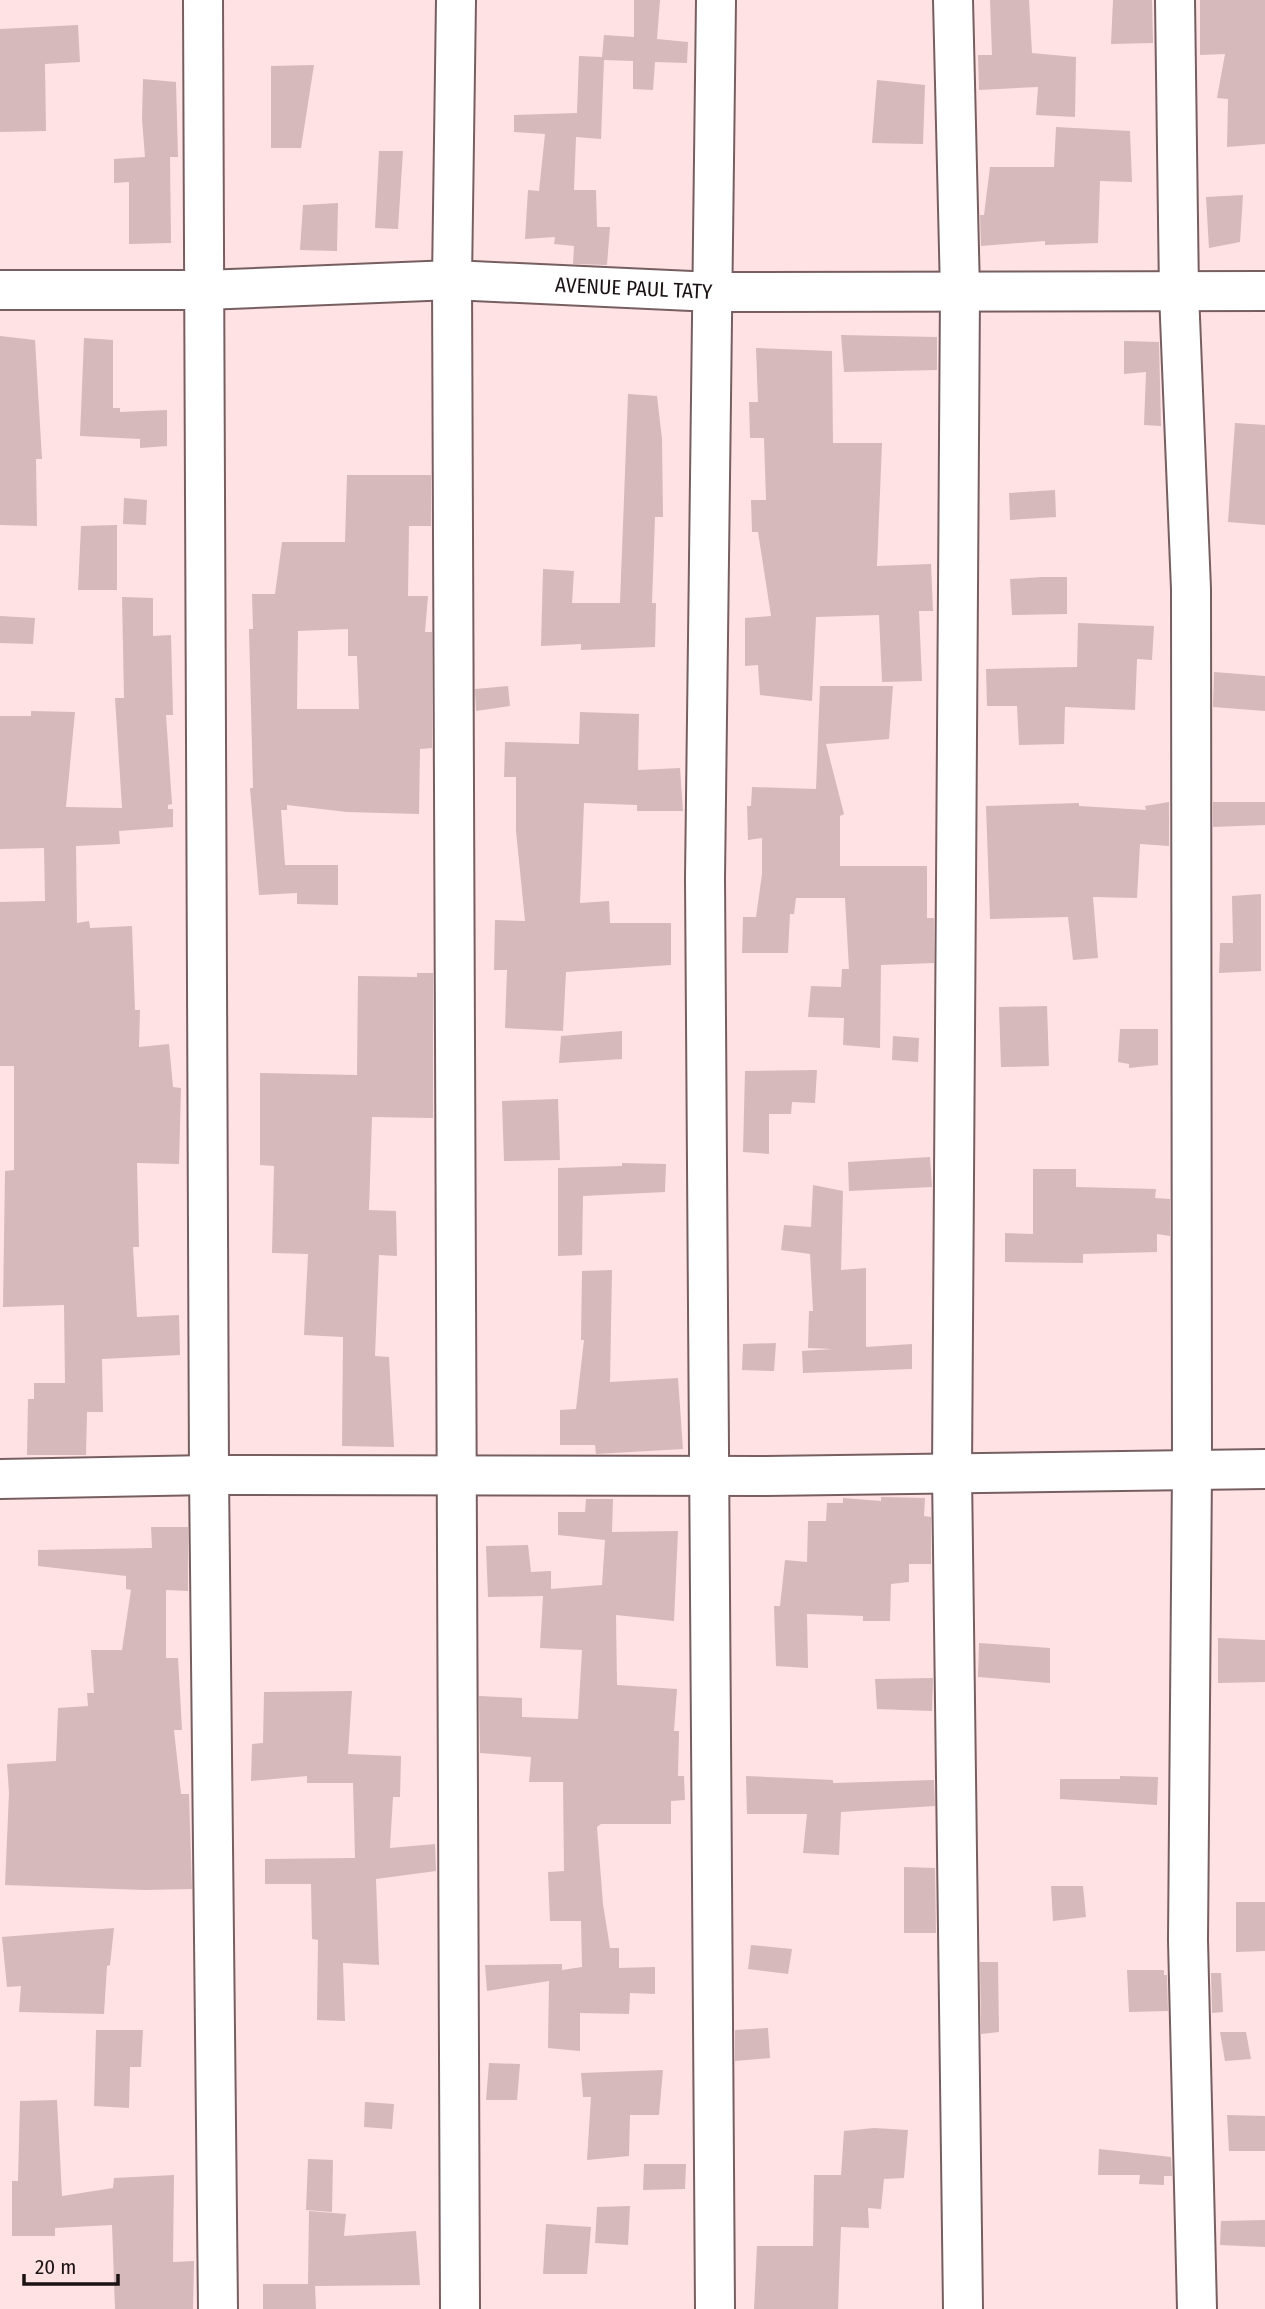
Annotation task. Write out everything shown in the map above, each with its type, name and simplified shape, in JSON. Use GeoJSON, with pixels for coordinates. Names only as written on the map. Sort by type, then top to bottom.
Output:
{"type":"FeatureCollection","features":[{"type":"Feature","properties":{"kind":"street"},"geometry":{"type":"LineString","coordinates":[[203,0],[209,1475],[218,2309]]}},
{"type":"Feature","properties":{"kind":"street"},"geometry":{"type":"LineString","coordinates":[[456,0],[452,280],[460,2309]]}},
{"type":"Feature","properties":{"kind":"street"},"geometry":{"type":"LineString","coordinates":[[715,2309],[705,878],[716,0]]}},
{"type":"Feature","properties":{"kind":"street"},"geometry":{"type":"LineString","coordinates":[[954,0],[960,292],[952,1473],[963,2309]]}},
{"type":"Feature","properties":{"kind":"street"},"geometry":{"type":"LineString","coordinates":[[1175,0],[1179,293],[1191,589],[1192,1470],[1188,1940],[1197,2309]]}},
{"type":"Feature","properties":{"kind":"street","name":"AVENUE PAUL TATY"},"geometry":{"type":"LineString","coordinates":[[0,290],[204,290],[452,280],[713,292],[1265,291]]}},
{"type":"Feature","properties":{"kind":"street"},"geometry":{"type":"LineString","coordinates":[[0,1479],[209,1475],[708,1476],[1265,1469]]}},
{"type":"Feature","properties":{"kind":"building"},"geometry":{"type":"Polygon","coordinates":[[[634,0],[660,0],[657,39],[688,42],[687,63],[655,62],[653,90],[633,89],[633,61],[604,60],[601,139],[576,137],[574,190],[596,190],[597,227],[610,227],[607,265],[573,264],[574,246],[554,244],[555,237],[525,239],[528,190],[539,191],[545,134],[514,132],[514,115],[577,113],[579,56],[602,57],[604,35],[634,37],[634,0]]]}},
{"type":"Feature","properties":{"kind":"building"},"geometry":{"type":"Polygon","coordinates":[[[990,0],[1029,0],[1032,53],[1076,57],[1075,117],[1036,115],[1038,87],[979,90],[978,55],[992,55],[990,0]]]}},
{"type":"Feature","properties":{"kind":"building"},"geometry":{"type":"Polygon","coordinates":[[[1113,0],[1152,0],[1153,43],[1111,44],[1113,0]]]}},
{"type":"Feature","properties":{"kind":"building"},"geometry":{"type":"Polygon","coordinates":[[[1200,0],[1265,0],[1265,144],[1227,147],[1228,99],[1217,98],[1225,54],[1200,55],[1200,0]]]}},
{"type":"Feature","properties":{"kind":"building"},"geometry":{"type":"Polygon","coordinates":[[[78,25],[80,62],[45,64],[46,131],[0,132],[0,29],[78,25]]]}},
{"type":"Feature","properties":{"kind":"building"},"geometry":{"type":"Polygon","coordinates":[[[314,65],[301,148],[271,148],[271,66],[314,65]]]}},
{"type":"Feature","properties":{"kind":"building"},"geometry":{"type":"Polygon","coordinates":[[[143,79],[176,82],[178,157],[170,157],[171,243],[129,244],[129,182],[114,183],[114,159],[145,157],[143,79]]]}},
{"type":"Feature","properties":{"kind":"building"},"geometry":{"type":"Polygon","coordinates":[[[877,80],[925,85],[923,144],[872,143],[877,80]]]}},
{"type":"Feature","properties":{"kind":"building"},"geometry":{"type":"Polygon","coordinates":[[[1056,127],[1130,131],[1132,182],[1100,181],[1098,243],[1045,245],[1045,241],[981,246],[980,215],[984,215],[990,167],[1054,167],[1056,127]]]}},
{"type":"Feature","properties":{"kind":"building"},"geometry":{"type":"Polygon","coordinates":[[[379,151],[403,151],[398,229],[375,228],[379,151]]]}},
{"type":"Feature","properties":{"kind":"building"},"geometry":{"type":"Polygon","coordinates":[[[1243,195],[1240,242],[1209,248],[1206,197],[1243,195]]]}},
{"type":"Feature","properties":{"kind":"building"},"geometry":{"type":"Polygon","coordinates":[[[338,203],[337,251],[300,250],[303,205],[338,203]]]}},
{"type":"Feature","properties":{"kind":"building"},"geometry":{"type":"Polygon","coordinates":[[[841,335],[937,337],[937,370],[844,372],[841,335]]]}},
{"type":"Feature","properties":{"kind":"building"},"geometry":{"type":"Polygon","coordinates":[[[0,336],[35,340],[42,459],[36,459],[37,526],[0,525],[0,336]]]}},
{"type":"Feature","properties":{"kind":"building"},"geometry":{"type":"Polygon","coordinates":[[[84,338],[113,340],[113,408],[120,408],[120,412],[167,410],[167,446],[140,448],[140,439],[80,436],[84,338]]]}},
{"type":"Feature","properties":{"kind":"building"},"geometry":{"type":"Polygon","coordinates":[[[1124,341],[1159,342],[1161,426],[1144,425],[1146,372],[1124,374],[1124,341]]]}},
{"type":"Feature","properties":{"kind":"building"},"geometry":{"type":"Polygon","coordinates":[[[756,348],[832,351],[833,443],[882,443],[877,566],[931,564],[933,611],[919,611],[922,681],[882,682],[879,615],[816,617],[812,701],[760,695],[758,665],[745,666],[745,618],[771,616],[758,532],[752,532],[751,500],[766,500],[764,438],[750,438],[749,402],[758,402],[756,348]]]}},
{"type":"Feature","properties":{"kind":"building"},"geometry":{"type":"Polygon","coordinates":[[[628,394],[657,396],[662,439],[663,517],[655,517],[652,603],[656,603],[655,647],[581,650],[581,644],[541,646],[543,569],[574,571],[572,603],[620,603],[628,394]]]}},
{"type":"Feature","properties":{"kind":"building"},"geometry":{"type":"Polygon","coordinates":[[[1235,423],[1265,425],[1265,525],[1228,522],[1235,423]]]}},
{"type":"Feature","properties":{"kind":"building"},"geometry":{"type":"Polygon","coordinates":[[[347,475],[431,475],[431,526],[409,526],[408,596],[428,596],[425,632],[432,632],[432,748],[420,749],[419,814],[347,812],[287,805],[287,810],[281,810],[285,865],[338,865],[338,905],[297,904],[297,893],[259,895],[250,788],[253,788],[249,629],[253,629],[252,594],[275,594],[282,542],[345,542],[347,475]],[[348,629],[298,631],[297,709],[359,709],[357,656],[348,656],[348,629]]]}},
{"type":"Feature","properties":{"kind":"building"},"geometry":{"type":"Polygon","coordinates":[[[1055,490],[1056,517],[1010,520],[1009,493],[1055,490]]]}},
{"type":"Feature","properties":{"kind":"building"},"geometry":{"type":"Polygon","coordinates":[[[124,498],[147,500],[146,525],[123,524],[124,498]]]}},
{"type":"Feature","properties":{"kind":"building"},"geometry":{"type":"Polygon","coordinates":[[[117,525],[117,590],[78,590],[81,526],[117,525]]]}},
{"type":"Feature","properties":{"kind":"building"},"geometry":{"type":"Polygon","coordinates":[[[1067,577],[1067,614],[1012,615],[1010,579],[1067,577]]]}},
{"type":"Feature","properties":{"kind":"building"},"geometry":{"type":"Polygon","coordinates":[[[122,597],[153,598],[153,636],[171,635],[173,715],[166,715],[172,804],[168,805],[168,809],[173,809],[173,827],[119,831],[120,844],[76,846],[77,923],[89,921],[90,928],[132,926],[135,1010],[140,1010],[139,1047],[169,1044],[173,1087],[181,1088],[179,1164],[137,1163],[139,1247],[133,1247],[137,1317],[179,1315],[180,1355],[102,1359],[103,1412],[87,1412],[86,1455],[27,1455],[28,1399],[34,1399],[34,1383],[65,1383],[64,1305],[3,1307],[5,1171],[14,1170],[14,1066],[0,1066],[0,902],[45,901],[44,848],[0,849],[0,716],[31,716],[31,711],[75,712],[66,807],[122,808],[115,698],[124,698],[122,597]]]}},
{"type":"Feature","properties":{"kind":"building"},"geometry":{"type":"Polygon","coordinates":[[[0,616],[35,618],[33,644],[0,643],[0,616]]]}},
{"type":"Feature","properties":{"kind":"building"},"geometry":{"type":"Polygon","coordinates":[[[1078,623],[1154,626],[1152,660],[1137,659],[1135,710],[1065,707],[1064,744],[1019,745],[1017,706],[987,706],[986,669],[1077,667],[1078,623]]]}},
{"type":"Feature","properties":{"kind":"building"},"geometry":{"type":"Polygon","coordinates":[[[1214,672],[1265,676],[1265,711],[1213,707],[1214,672]]]}},
{"type":"Feature","properties":{"kind":"building"},"geometry":{"type":"Polygon","coordinates":[[[508,686],[510,706],[476,711],[475,689],[508,686]]]}},
{"type":"Feature","properties":{"kind":"building"},"geometry":{"type":"Polygon","coordinates":[[[820,686],[893,686],[889,739],[826,744],[844,814],[840,816],[840,866],[927,866],[927,918],[934,918],[934,963],[881,965],[880,1048],[843,1045],[844,1018],[808,1017],[811,986],[841,987],[842,969],[849,969],[845,898],[796,898],[794,914],[790,914],[788,953],[742,953],[743,917],[756,917],[762,874],[762,838],[748,840],[747,806],[751,806],[752,787],[816,789],[820,686]]]}},
{"type":"Feature","properties":{"kind":"building"},"geometry":{"type":"Polygon","coordinates":[[[580,712],[639,714],[638,770],[680,768],[683,811],[637,811],[637,805],[584,803],[580,903],[609,901],[610,923],[671,923],[671,965],[566,972],[563,1031],[505,1028],[507,970],[494,970],[495,920],[525,921],[516,831],[516,777],[504,777],[505,742],[579,744],[580,712]]]}},
{"type":"Feature","properties":{"kind":"building"},"geometry":{"type":"Polygon","coordinates":[[[1169,802],[1169,846],[1140,844],[1137,898],[1093,897],[1098,958],[1073,960],[1068,917],[990,919],[986,806],[1079,803],[1079,806],[1146,810],[1145,806],[1169,802]]]}},
{"type":"Feature","properties":{"kind":"building"},"geometry":{"type":"Polygon","coordinates":[[[1213,802],[1265,802],[1265,825],[1213,827],[1213,802]]]}},
{"type":"Feature","properties":{"kind":"building"},"geometry":{"type":"Polygon","coordinates":[[[1261,894],[1261,971],[1219,973],[1220,943],[1233,943],[1232,896],[1261,894]]]}},
{"type":"Feature","properties":{"kind":"building"},"geometry":{"type":"Polygon","coordinates":[[[417,973],[433,973],[433,1118],[372,1117],[369,1210],[396,1211],[397,1256],[379,1255],[375,1356],[389,1357],[394,1447],[342,1446],[343,1337],[304,1335],[308,1254],[272,1253],[274,1166],[260,1165],[260,1073],[357,1075],[358,976],[417,977],[417,973]]]}},
{"type":"Feature","properties":{"kind":"building"},"geometry":{"type":"Polygon","coordinates":[[[1047,1006],[1049,1066],[1001,1067],[999,1007],[1047,1006]]]}},
{"type":"Feature","properties":{"kind":"building"},"geometry":{"type":"Polygon","coordinates":[[[1120,1029],[1158,1029],[1158,1065],[1129,1068],[1129,1064],[1118,1062],[1120,1029]]]}},
{"type":"Feature","properties":{"kind":"building"},"geometry":{"type":"Polygon","coordinates":[[[622,1031],[622,1059],[559,1063],[561,1036],[622,1031]]]}},
{"type":"Feature","properties":{"kind":"building"},"geometry":{"type":"Polygon","coordinates":[[[893,1036],[919,1038],[918,1062],[892,1060],[893,1036]]]}},
{"type":"Feature","properties":{"kind":"building"},"geometry":{"type":"Polygon","coordinates":[[[817,1070],[815,1103],[792,1102],[791,1114],[769,1114],[769,1154],[743,1152],[745,1071],[817,1070]]]}},
{"type":"Feature","properties":{"kind":"building"},"geometry":{"type":"Polygon","coordinates":[[[558,1099],[560,1160],[504,1161],[502,1101],[558,1099]]]}},
{"type":"Feature","properties":{"kind":"building"},"geometry":{"type":"Polygon","coordinates":[[[930,1157],[932,1187],[849,1191],[848,1162],[930,1157]]]}},
{"type":"Feature","properties":{"kind":"building"},"geometry":{"type":"Polygon","coordinates":[[[622,1163],[666,1164],[665,1192],[583,1196],[582,1255],[558,1256],[558,1168],[622,1166],[622,1163]]]}},
{"type":"Feature","properties":{"kind":"building"},"geometry":{"type":"Polygon","coordinates":[[[1033,1169],[1076,1169],[1076,1187],[1156,1189],[1155,1198],[1170,1199],[1170,1236],[1157,1234],[1157,1252],[1083,1254],[1083,1263],[1005,1262],[1005,1233],[1033,1234],[1033,1169]]]}},
{"type":"Feature","properties":{"kind":"building"},"geometry":{"type":"Polygon","coordinates":[[[813,1185],[843,1191],[841,1270],[866,1268],[866,1347],[912,1344],[912,1369],[803,1373],[802,1351],[833,1349],[808,1348],[809,1311],[813,1311],[810,1254],[781,1250],[784,1225],[811,1227],[813,1185]]]}},
{"type":"Feature","properties":{"kind":"building"},"geometry":{"type":"Polygon","coordinates":[[[612,1270],[610,1382],[678,1378],[683,1449],[596,1454],[595,1445],[560,1445],[560,1410],[576,1409],[584,1340],[581,1340],[582,1271],[612,1270]]]}},
{"type":"Feature","properties":{"kind":"building"},"geometry":{"type":"Polygon","coordinates":[[[776,1343],[774,1371],[742,1370],[743,1344],[776,1343]]]}},
{"type":"Feature","properties":{"kind":"building"},"geometry":{"type":"Polygon","coordinates":[[[881,1497],[925,1498],[924,1516],[931,1517],[931,1564],[909,1564],[909,1582],[891,1584],[890,1621],[863,1621],[863,1616],[807,1614],[808,1668],[776,1666],[774,1606],[780,1606],[785,1560],[807,1562],[808,1521],[826,1521],[827,1503],[843,1503],[843,1498],[881,1501],[881,1497]]]}},
{"type":"Feature","properties":{"kind":"building"},"geometry":{"type":"Polygon","coordinates":[[[586,1499],[613,1499],[612,1532],[678,1531],[674,1621],[616,1615],[617,1685],[677,1689],[674,1731],[679,1731],[678,1776],[684,1776],[685,1800],[671,1801],[671,1824],[601,1824],[597,1827],[603,1904],[610,1948],[619,1948],[619,1968],[655,1967],[655,1994],[630,1993],[629,2014],[580,2013],[580,2051],[548,2048],[549,1981],[487,1991],[485,1965],[562,1964],[562,1970],[582,1967],[581,1921],[550,1921],[548,1872],[564,1871],[563,1782],[529,1782],[531,1757],[480,1753],[479,1696],[522,1698],[522,1717],[578,1719],[582,1650],[540,1648],[543,1596],[488,1597],[486,1546],[528,1545],[531,1572],[551,1571],[551,1589],[602,1585],[605,1540],[558,1535],[558,1512],[585,1512],[586,1499]]]}},
{"type":"Feature","properties":{"kind":"building"},"geometry":{"type":"Polygon","coordinates":[[[151,1527],[188,1527],[188,1591],[166,1590],[166,1658],[178,1658],[182,1730],[174,1730],[181,1794],[189,1794],[192,1889],[5,1885],[9,1793],[7,1764],[56,1761],[58,1708],[88,1706],[87,1693],[94,1693],[91,1650],[122,1650],[131,1590],[126,1589],[126,1576],[38,1566],[38,1550],[152,1548],[151,1527]]]}},
{"type":"Feature","properties":{"kind":"building"},"geometry":{"type":"Polygon","coordinates":[[[1218,1638],[1265,1640],[1265,1682],[1218,1683],[1218,1638]]]}},
{"type":"Feature","properties":{"kind":"building"},"geometry":{"type":"Polygon","coordinates":[[[979,1643],[1050,1648],[1050,1683],[978,1677],[979,1643]]]}},
{"type":"Feature","properties":{"kind":"building"},"geometry":{"type":"Polygon","coordinates":[[[933,1678],[932,1711],[877,1709],[875,1679],[933,1678]]]}},
{"type":"Feature","properties":{"kind":"building"},"geometry":{"type":"Polygon","coordinates":[[[352,1691],[348,1754],[401,1756],[400,1797],[393,1797],[390,1848],[435,1844],[436,1871],[376,1879],[379,1965],[343,1963],[345,2021],[317,2020],[318,1940],[312,1939],[311,1884],[265,1884],[265,1859],[355,1858],[353,1783],[307,1783],[307,1776],[251,1781],[252,1744],[263,1743],[264,1692],[352,1691]]]}},
{"type":"Feature","properties":{"kind":"building"},"geometry":{"type":"Polygon","coordinates":[[[746,1776],[833,1780],[833,1783],[934,1780],[935,1806],[841,1812],[839,1855],[803,1853],[807,1814],[747,1814],[746,1776]]]}},
{"type":"Feature","properties":{"kind":"building"},"geometry":{"type":"Polygon","coordinates":[[[1120,1776],[1158,1777],[1157,1805],[1060,1799],[1060,1779],[1120,1779],[1120,1776]]]}},
{"type":"Feature","properties":{"kind":"building"},"geometry":{"type":"Polygon","coordinates":[[[904,1867],[935,1868],[936,1933],[904,1933],[904,1867]]]}},
{"type":"Feature","properties":{"kind":"building"},"geometry":{"type":"Polygon","coordinates":[[[1051,1886],[1083,1886],[1086,1917],[1053,1921],[1051,1886]]]}},
{"type":"Feature","properties":{"kind":"building"},"geometry":{"type":"Polygon","coordinates":[[[1236,1902],[1265,1902],[1265,1951],[1236,1952],[1236,1902]]]}},
{"type":"Feature","properties":{"kind":"building"},"geometry":{"type":"Polygon","coordinates":[[[114,1928],[110,1965],[107,1966],[104,2014],[19,2012],[21,1986],[7,1987],[2,1937],[114,1928]]]}},
{"type":"Feature","properties":{"kind":"building"},"geometry":{"type":"Polygon","coordinates":[[[751,1945],[792,1949],[788,1974],[748,1969],[751,1945]]]}},
{"type":"Feature","properties":{"kind":"building"},"geometry":{"type":"Polygon","coordinates":[[[980,1962],[998,1962],[999,2032],[981,2034],[980,1962]]]}},
{"type":"Feature","properties":{"kind":"building"},"geometry":{"type":"Polygon","coordinates":[[[1127,1970],[1164,1970],[1164,1975],[1167,1975],[1168,2011],[1129,2012],[1127,1970]]]}},
{"type":"Feature","properties":{"kind":"building"},"geometry":{"type":"Polygon","coordinates":[[[1211,1973],[1221,1973],[1223,2012],[1212,2013],[1211,1973]]]}},
{"type":"Feature","properties":{"kind":"building"},"geometry":{"type":"Polygon","coordinates":[[[768,2028],[770,2058],[735,2061],[735,2030],[768,2028]]]}},
{"type":"Feature","properties":{"kind":"building"},"geometry":{"type":"Polygon","coordinates":[[[96,2030],[143,2030],[141,2067],[130,2067],[129,2108],[94,2106],[96,2030]]]}},
{"type":"Feature","properties":{"kind":"building"},"geometry":{"type":"Polygon","coordinates":[[[1220,2032],[1246,2032],[1251,2059],[1225,2061],[1220,2032]]]}},
{"type":"Feature","properties":{"kind":"building"},"geometry":{"type":"Polygon","coordinates":[[[489,2063],[520,2064],[517,2100],[486,2100],[489,2063]]]}},
{"type":"Feature","properties":{"kind":"building"},"geometry":{"type":"Polygon","coordinates":[[[663,2070],[659,2115],[630,2115],[629,2156],[587,2160],[591,2097],[583,2097],[581,2073],[663,2070]]]}},
{"type":"Feature","properties":{"kind":"building"},"geometry":{"type":"Polygon","coordinates":[[[57,2100],[62,2196],[113,2188],[114,2178],[174,2175],[173,2262],[194,2261],[193,2309],[115,2309],[112,2225],[55,2228],[55,2236],[12,2236],[12,2181],[18,2181],[20,2101],[57,2100]]]}},
{"type":"Feature","properties":{"kind":"building"},"geometry":{"type":"Polygon","coordinates":[[[365,2102],[394,2104],[392,2129],[364,2127],[365,2102]]]}},
{"type":"Feature","properties":{"kind":"building"},"geometry":{"type":"Polygon","coordinates":[[[1227,2115],[1265,2116],[1265,2151],[1229,2151],[1227,2115]]]}},
{"type":"Feature","properties":{"kind":"building"},"geometry":{"type":"Polygon","coordinates":[[[874,2128],[908,2130],[904,2178],[884,2179],[881,2209],[868,2208],[869,2228],[841,2227],[838,2309],[754,2309],[757,2246],[813,2246],[814,2175],[841,2175],[844,2131],[874,2128]]]}},
{"type":"Feature","properties":{"kind":"building"},"geometry":{"type":"Polygon","coordinates":[[[1099,2149],[1171,2157],[1172,2176],[1164,2176],[1164,2185],[1139,2184],[1140,2175],[1098,2175],[1099,2149]]]}},
{"type":"Feature","properties":{"kind":"building"},"geometry":{"type":"Polygon","coordinates":[[[308,2159],[333,2160],[332,2212],[306,2210],[308,2159]]]}},
{"type":"Feature","properties":{"kind":"building"},"geometry":{"type":"Polygon","coordinates":[[[644,2164],[686,2164],[685,2189],[643,2190],[644,2164]]]}},
{"type":"Feature","properties":{"kind":"building"},"geometry":{"type":"Polygon","coordinates":[[[630,2206],[628,2245],[595,2243],[597,2207],[630,2206]]]}},
{"type":"Feature","properties":{"kind":"building"},"geometry":{"type":"Polygon","coordinates":[[[309,2211],[346,2214],[344,2236],[416,2231],[420,2285],[315,2286],[316,2309],[263,2309],[263,2284],[308,2284],[309,2211]]]}},
{"type":"Feature","properties":{"kind":"building"},"geometry":{"type":"Polygon","coordinates":[[[1265,2220],[1265,2247],[1220,2245],[1221,2221],[1265,2220]]]}},
{"type":"Feature","properties":{"kind":"building"},"geometry":{"type":"Polygon","coordinates":[[[546,2224],[591,2227],[587,2274],[543,2274],[546,2224]]]}}]}
